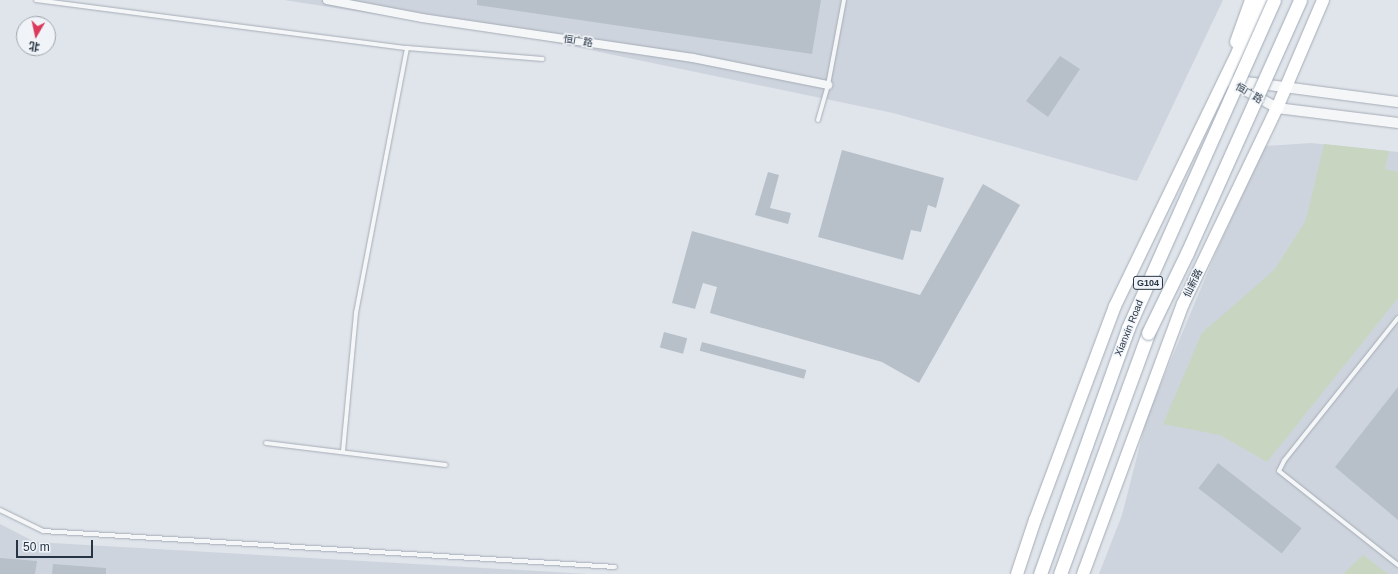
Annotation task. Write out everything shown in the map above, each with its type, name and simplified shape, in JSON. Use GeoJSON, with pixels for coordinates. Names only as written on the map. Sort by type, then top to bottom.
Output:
{"type":"FeatureCollection","features":[{"type":"Feature","properties":{"kind":"main road"},"geometry":{"type":"LineString","coordinates":[[1024,574],[1074,421],[1114,317],[1178,188],[1225,79],[1250,0]]}},
{"type":"Feature","properties":{"kind":"main road"},"geometry":{"type":"LineString","coordinates":[[1018,574],[1035,520],[1115,306],[1225,79],[1260,0]]}},
{"type":"Feature","properties":{"kind":"main road","name":"Xianxin Road"},"geometry":{"type":"LineString","coordinates":[[1040,574],[1128,328],[1274,0]]}},
{"type":"Feature","properties":{"kind":"main road","name":"Xianxin Road"},"geometry":{"type":"LineString","coordinates":[[1060,574],[1148,333],[1187,253],[1300,0]]}},
{"type":"Feature","properties":{"kind":"main road","name":"仙新路"},"geometry":{"type":"LineString","coordinates":[[1083,574],[1183,304],[1277,108],[1323,0]]}},
{"type":"Feature","properties":{"kind":"main road"},"geometry":{"type":"LineString","coordinates":[[1077,574],[1167,330],[1277,108]]}},
{"type":"Feature","properties":{"kind":"street","name":"恒广路"},"geometry":{"type":"LineString","coordinates":[[327,0],[422,18],[693,58],[828,85]]}},
{"type":"Feature","properties":{"kind":"street","name":"恒广路"},"geometry":{"type":"LineString","coordinates":[[1225,79],[1398,102]]}},
{"type":"Feature","properties":{"kind":"street","name":"恒广路"},"geometry":{"type":"LineString","coordinates":[[1225,79],[1277,108],[1398,123]]}},
{"type":"Feature","properties":{"kind":"lane"},"geometry":{"type":"LineString","coordinates":[[36,0],[406,48],[543,59]]}},
{"type":"Feature","properties":{"kind":"lane"},"geometry":{"type":"LineString","coordinates":[[818,120],[828,85],[844,0]]}},
{"type":"Feature","properties":{"kind":"lane"},"geometry":{"type":"LineString","coordinates":[[343,451],[356,313],[406,48]]}},
{"type":"Feature","properties":{"kind":"lane"},"geometry":{"type":"LineString","coordinates":[[1398,318],[1284,461],[1279,471],[1398,565]]}},
{"type":"Feature","properties":{"kind":"lane"},"geometry":{"type":"LineString","coordinates":[[266,443],[343,451],[446,465]]}},
{"type":"Feature","properties":{"kind":"lane"},"geometry":{"type":"LineString","coordinates":[[0,510],[43,531],[615,567]]}},
{"type":"Feature","properties":{"kind":"shaded area"},"geometry":{"type":"Polygon","coordinates":[[[284,0],[1223,0],[1137,181],[893,113],[542,40],[284,0]]]}},
{"type":"Feature","properties":{"kind":"shaded area"},"geometry":{"type":"Polygon","coordinates":[[[1311,143],[1398,152],[1398,574],[1099,574],[1122,515],[1147,417],[1217,250],[1265,146],[1311,143]]]}},
{"type":"Feature","properties":{"kind":"shaded area"},"geometry":{"type":"Polygon","coordinates":[[[0,524],[35,542],[588,574],[0,574],[0,524]]]}},
{"type":"Feature","properties":{"kind":"green space"},"geometry":{"type":"Polygon","coordinates":[[[1324,144],[1389,151],[1385,169],[1398,172],[1398,298],[1267,462],[1220,435],[1163,424],[1202,333],[1275,269],[1306,220],[1324,144]]]}},
{"type":"Feature","properties":{"kind":"green space"},"geometry":{"type":"Polygon","coordinates":[[[1363,555],[1388,574],[1343,574],[1363,555]]]}},
{"type":"Feature","properties":{"kind":"building"},"geometry":{"type":"Polygon","coordinates":[[[477,0],[821,0],[812,54],[477,5],[477,0]]]}},
{"type":"Feature","properties":{"kind":"building"},"geometry":{"type":"Polygon","coordinates":[[[1060,56],[1080,69],[1048,117],[1026,101],[1060,56]]]}},
{"type":"Feature","properties":{"kind":"building"},"geometry":{"type":"Polygon","coordinates":[[[842,150],[944,178],[936,208],[928,205],[921,232],[911,230],[903,260],[818,237],[842,150]]]}},
{"type":"Feature","properties":{"kind":"building"},"geometry":{"type":"Polygon","coordinates":[[[768,172],[779,175],[770,208],[791,213],[788,224],[755,215],[768,172]]]}},
{"type":"Feature","properties":{"kind":"building"},"geometry":{"type":"Polygon","coordinates":[[[983,184],[1020,205],[919,383],[882,362],[710,313],[717,287],[703,283],[695,309],[672,303],[692,231],[920,295],[983,184]]]}},
{"type":"Feature","properties":{"kind":"building"},"geometry":{"type":"Polygon","coordinates":[[[664,332],[687,338],[683,354],[660,347],[664,332]]]}},
{"type":"Feature","properties":{"kind":"building"},"geometry":{"type":"Polygon","coordinates":[[[702,342],[806,370],[804,379],[700,351],[702,342]]]}},
{"type":"Feature","properties":{"kind":"building"},"geometry":{"type":"Polygon","coordinates":[[[1398,387],[1398,520],[1335,467],[1398,387]]]}},
{"type":"Feature","properties":{"kind":"building"},"geometry":{"type":"Polygon","coordinates":[[[1218,463],[1302,528],[1282,553],[1198,488],[1218,463]]]}},
{"type":"Feature","properties":{"kind":"building"},"geometry":{"type":"Polygon","coordinates":[[[0,558],[37,561],[35,574],[0,574],[0,558]]]}},
{"type":"Feature","properties":{"kind":"building"},"geometry":{"type":"Polygon","coordinates":[[[53,564],[106,568],[106,574],[52,574],[53,564]]]}}]}
